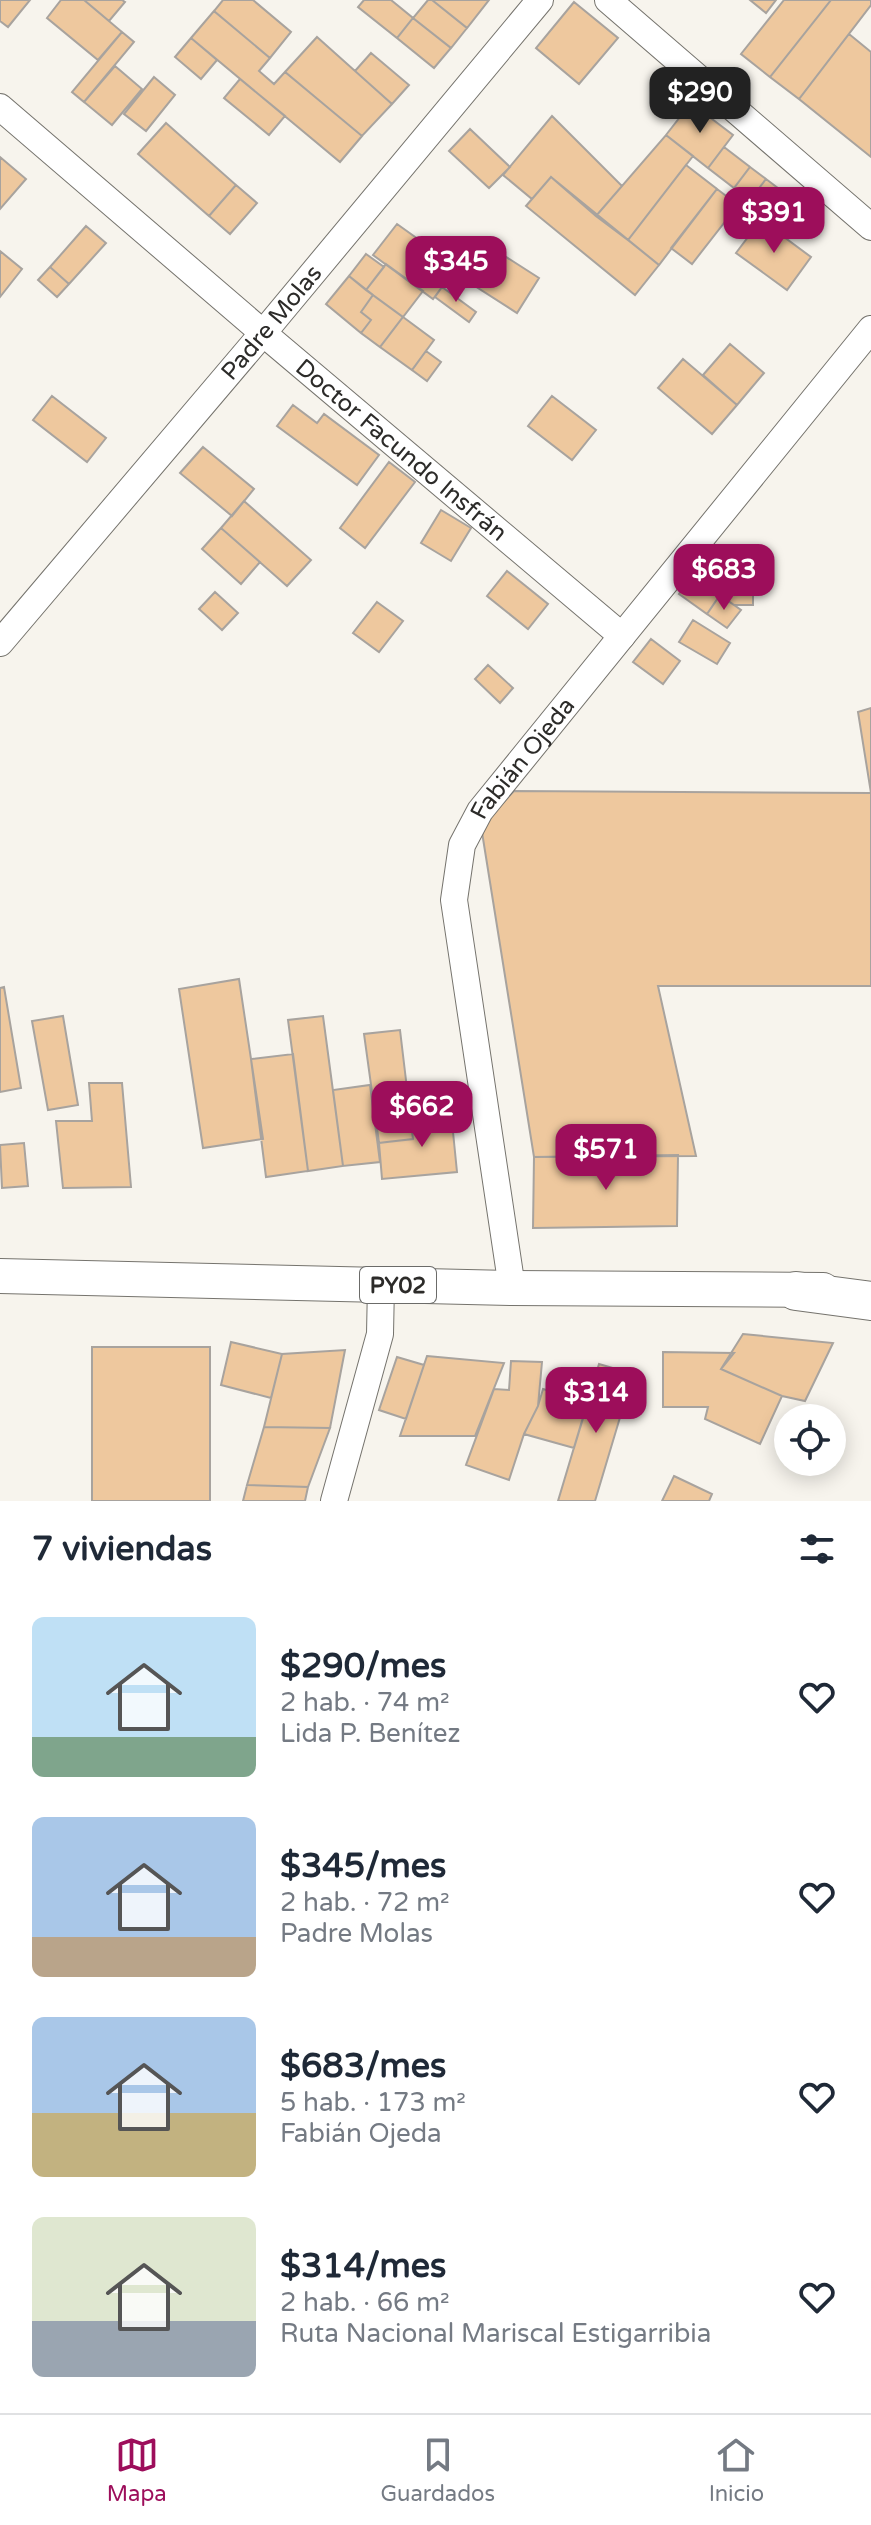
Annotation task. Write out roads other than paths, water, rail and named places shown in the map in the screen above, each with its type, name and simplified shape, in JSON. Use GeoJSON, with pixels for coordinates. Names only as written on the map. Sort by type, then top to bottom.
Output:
{"type":"FeatureCollection","features":[{"type":"Feature","properties":{"kind":"highway","name":"PY02"},"geometry":{"type":"LineString","coordinates":[[796,1291],[871,1301]]}},
{"type":"Feature","properties":{"kind":"main road","name":"PY02"},"geometry":{"type":"LineString","coordinates":[[0,1276],[512,1288],[796,1291],[871,1287]]}},
{"type":"Feature","properties":{"kind":"street","name":"Padre Molas"},"geometry":{"type":"LineString","coordinates":[[0,643],[540,0]]}},
{"type":"Feature","properties":{"kind":"street"},"geometry":{"type":"LineString","coordinates":[[608,0],[871,227]]}},
{"type":"Feature","properties":{"kind":"street","name":"Doctor Facundo Insfrán"},"geometry":{"type":"LineString","coordinates":[[0,107],[622,636]]}},
{"type":"Feature","properties":{"kind":"street","name":"Fabián Ojeda"},"geometry":{"type":"LineString","coordinates":[[512,1288],[454,900],[462,845],[480,811],[871,329]]}},
{"type":"Feature","properties":{"kind":"street"},"geometry":{"type":"LineString","coordinates":[[334,1501],[380,1334],[381,1285]]}}]}
